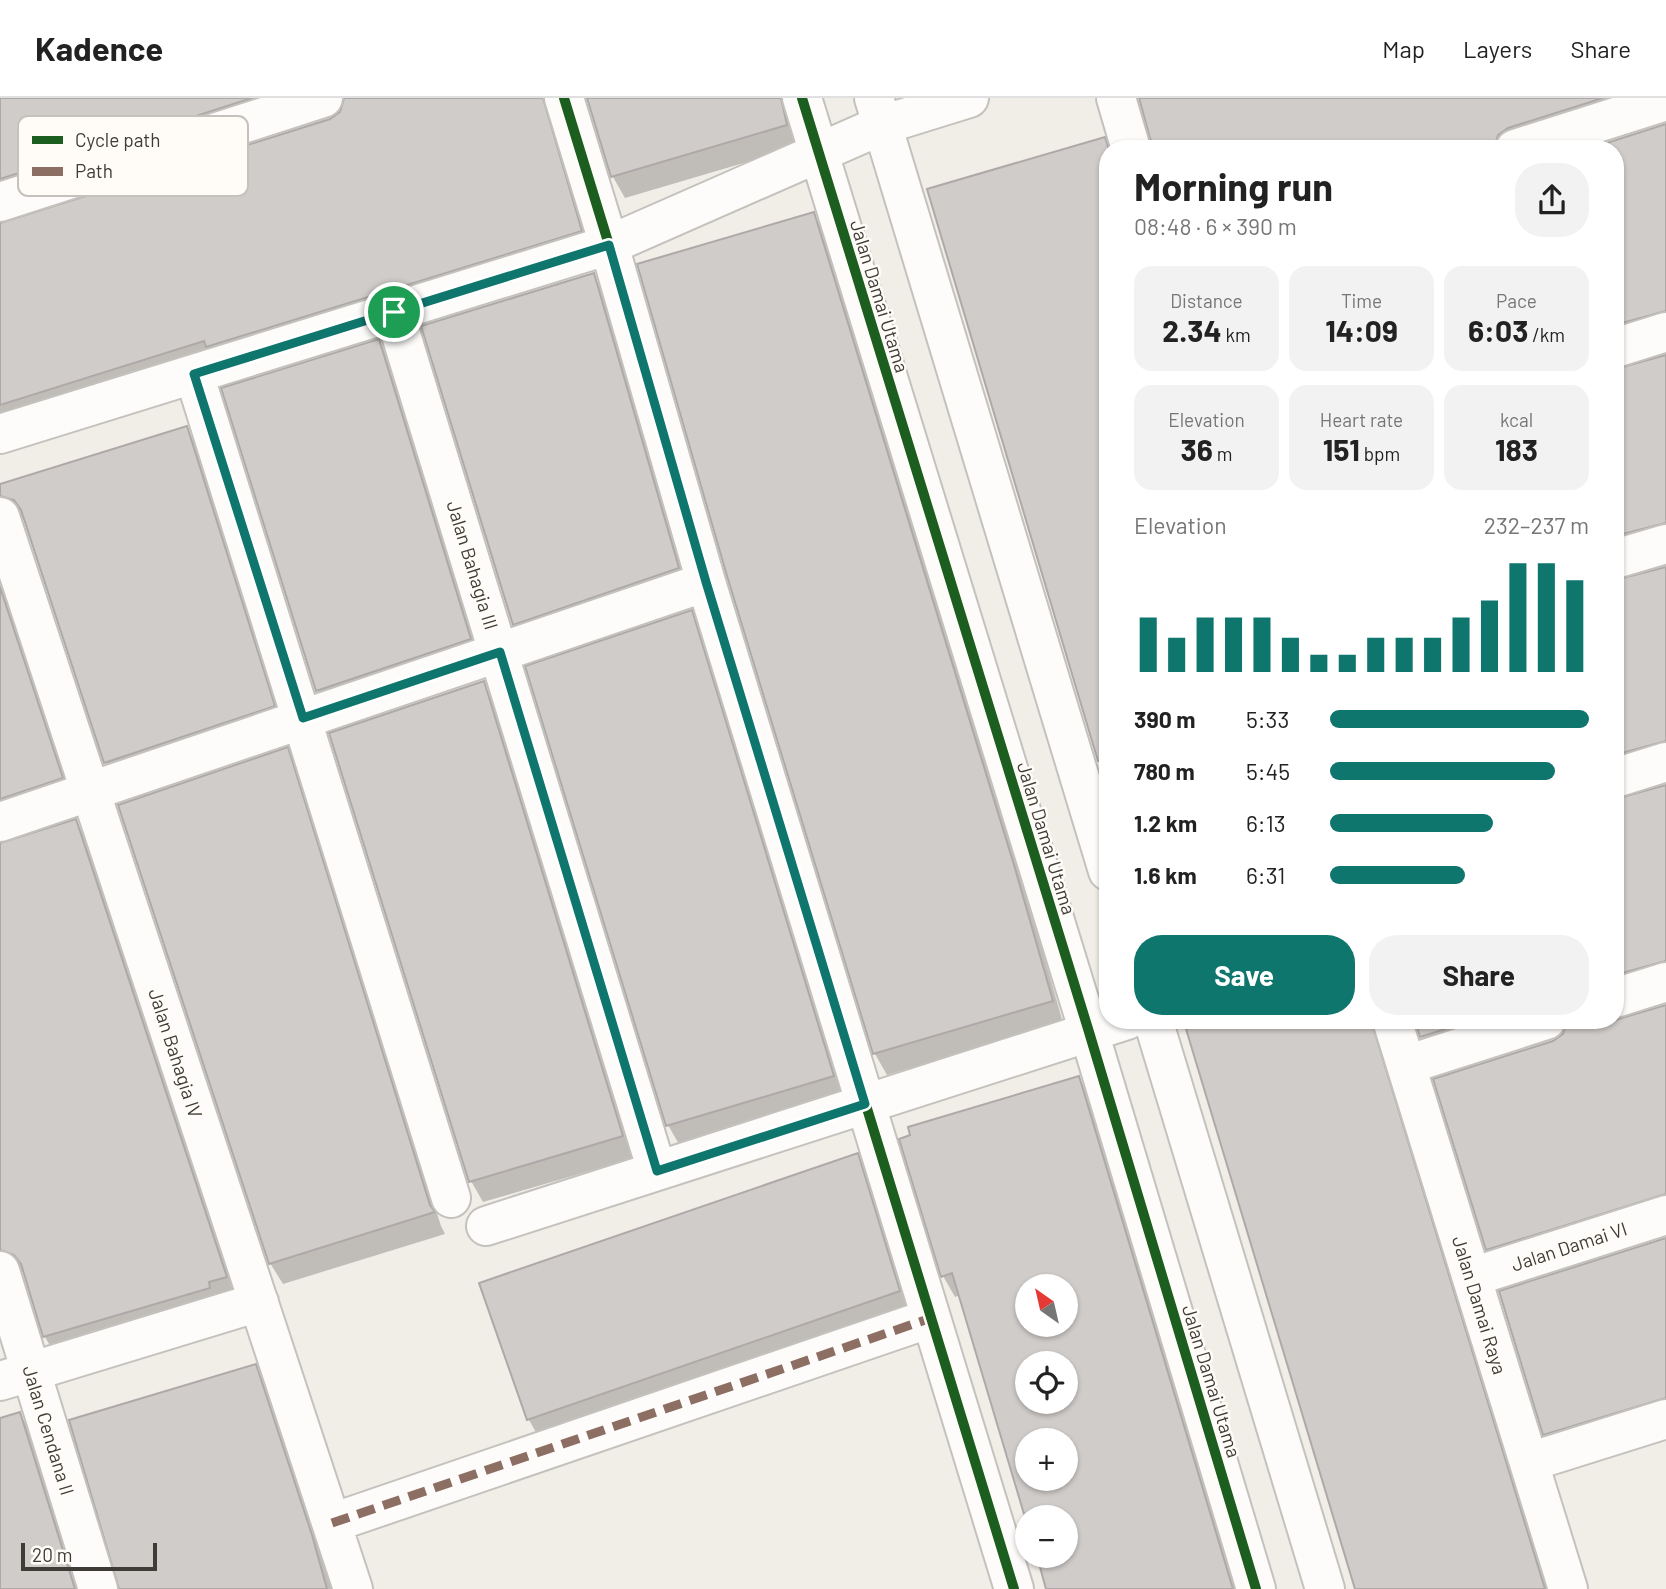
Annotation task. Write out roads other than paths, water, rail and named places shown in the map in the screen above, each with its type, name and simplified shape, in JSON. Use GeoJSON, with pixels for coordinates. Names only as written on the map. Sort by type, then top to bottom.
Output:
{"type":"FeatureCollection","features":[{"type":"Feature","properties":{"kind":"street"},"geometry":{"type":"LineString","coordinates":[[248,122],[323,98]]}},
{"type":"Feature","properties":{"kind":"street"},"geometry":{"type":"LineString","coordinates":[[564,98],[706,582],[1014,1589]]}},
{"type":"Feature","properties":{"kind":"street","name":"Jalan Damai Utama"},"geometry":{"type":"LineString","coordinates":[[802,98],[1089,1032],[1256,1589]]}},
{"type":"Feature","properties":{"kind":"street"},"geometry":{"type":"LineString","coordinates":[[0,434],[194,374],[396,316],[609,245],[818,154],[878,112],[970,98]]}},
{"type":"Feature","properties":{"kind":"street"},"geometry":{"type":"LineString","coordinates":[[1116,98],[1128,140]]}},
{"type":"Feature","properties":{"kind":"street"},"geometry":{"type":"LineString","coordinates":[[1543,140],[1666,101]]}},
{"type":"Feature","properties":{"kind":"street"},"geometry":{"type":"LineString","coordinates":[[878,112],[1099,841]]}},
{"type":"Feature","properties":{"kind":"street"},"geometry":{"type":"LineString","coordinates":[[0,202],[19,196]]}},
{"type":"Feature","properties":{"kind":"street","name":"Jalan Bahagia III"},"geometry":{"type":"LineString","coordinates":[[396,316],[657,1171]]}},
{"type":"Feature","properties":{"kind":"street"},"geometry":{"type":"LineString","coordinates":[[1624,345],[1666,332]]}},
{"type":"Feature","properties":{"kind":"street"},"geometry":{"type":"LineString","coordinates":[[194,374],[451,1198]]}},
{"type":"Feature","properties":{"kind":"street","name":"Jalan Bahagia IV"},"geometry":{"type":"LineString","coordinates":[[0,517],[353,1589]]}},
{"type":"Feature","properties":{"kind":"street"},"geometry":{"type":"LineString","coordinates":[[1624,556],[1666,544]]}},
{"type":"Feature","properties":{"kind":"street"},"geometry":{"type":"LineString","coordinates":[[0,822],[706,582]]}},
{"type":"Feature","properties":{"kind":"street"},"geometry":{"type":"LineString","coordinates":[[1624,775],[1666,762]]}},
{"type":"Feature","properties":{"kind":"street"},"geometry":{"type":"LineString","coordinates":[[1624,995],[1666,982]]}},
{"type":"Feature","properties":{"kind":"street"},"geometry":{"type":"LineString","coordinates":[[486,1226],[1099,1029]]}},
{"type":"Feature","properties":{"kind":"street"},"geometry":{"type":"LineString","coordinates":[[1156,1029],[1325,1589]]}},
{"type":"Feature","properties":{"kind":"street","name":"Jalan Damai Raya"},"geometry":{"type":"LineString","coordinates":[[1395,1029],[1568,1589]]}},
{"type":"Feature","properties":{"kind":"street"},"geometry":{"type":"LineString","coordinates":[[1406,1065],[1518,1029]]}},
{"type":"Feature","properties":{"kind":"street","name":"Jalan Damai VI"},"geometry":{"type":"LineString","coordinates":[[1472,1277],[1666,1215]]}},
{"type":"Feature","properties":{"kind":"street","name":"Jalan Cendana II"},"geometry":{"type":"LineString","coordinates":[[0,1271],[15,1377],[98,1589]]}},
{"type":"Feature","properties":{"kind":"street"},"geometry":{"type":"LineString","coordinates":[[15,1377],[259,1302]]}},
{"type":"Feature","properties":{"kind":"street"},"geometry":{"type":"LineString","coordinates":[[332,1523],[931,1318]]}},
{"type":"Feature","properties":{"kind":"street"},"geometry":{"type":"LineString","coordinates":[[1529,1462],[1666,1419]]}}]}
